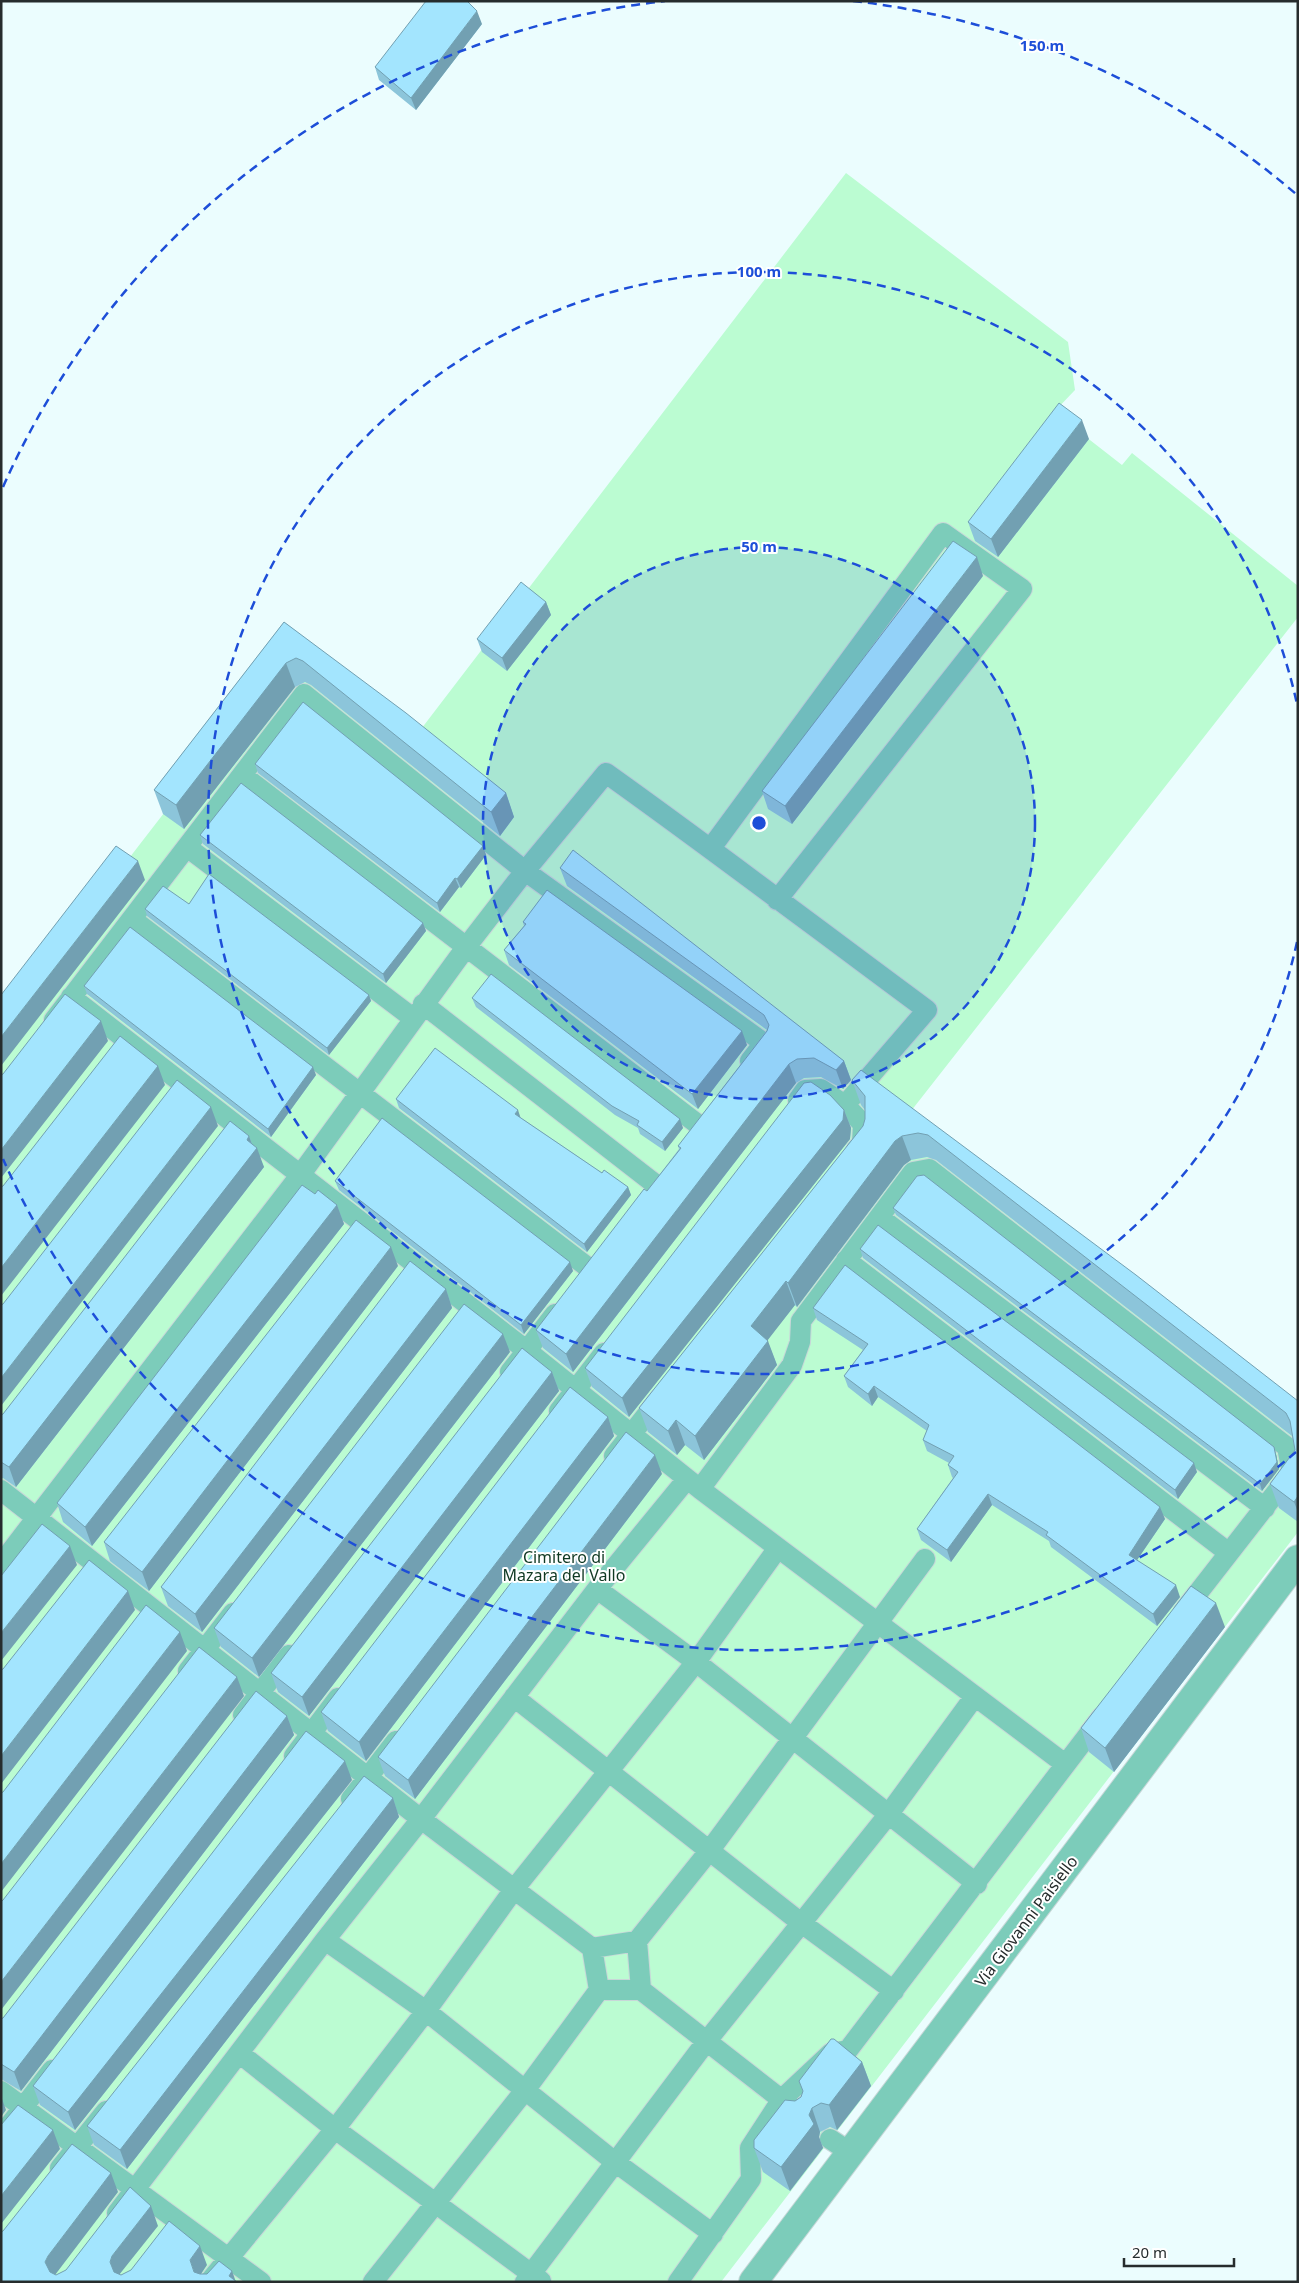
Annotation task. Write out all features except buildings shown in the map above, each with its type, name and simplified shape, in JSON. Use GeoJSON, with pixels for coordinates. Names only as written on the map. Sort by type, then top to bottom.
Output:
{"type":"FeatureCollection","features":[{"type":"Feature","properties":{"kind":"street","name":"Via Giovanni Paisiello"},"geometry":{"type":"LineString","coordinates":[[753,2282],[841,2146],[1298,1559]]}},
{"type":"Feature","properties":{"kind":"lane"},"geometry":{"type":"LineString","coordinates":[[711,848],[943,533],[1022,589],[777,900]]}},
{"type":"Feature","properties":{"kind":"lane"},"geometry":{"type":"LineString","coordinates":[[42,1034],[304,694],[525,870],[764,1043],[741,1073]]}},
{"type":"Feature","properties":{"kind":"lane"},"geometry":{"type":"LineString","coordinates":[[1,1564],[301,1174],[418,1011],[525,870],[606,773],[711,848],[777,900],[927,1010],[845,1105]]}},
{"type":"Feature","properties":{"kind":"lane"},"geometry":{"type":"LineString","coordinates":[[242,775],[700,1126]]}},
{"type":"Feature","properties":{"kind":"lane"},"geometry":{"type":"LineString","coordinates":[[187,847],[418,1011],[655,1184]]}},
{"type":"Feature","properties":{"kind":"lane"},"geometry":{"type":"LineString","coordinates":[[132,919],[359,1092],[584,1276],[496,1389]]}},
{"type":"Feature","properties":{"kind":"lane"},"geometry":{"type":"LineString","coordinates":[[71,997],[119,1046],[229,1131],[301,1174],[355,1230],[408,1271],[464,1314],[526,1350],[630,1436],[1066,1764]]}},
{"type":"Feature","properties":{"kind":"lane"},"geometry":{"type":"LineString","coordinates":[[787,1114],[805,1090],[822,1089],[845,1105],[863,1124],[862,1143],[844,1166]]}},
{"type":"Feature","properties":{"kind":"lane"},"geometry":{"type":"LineString","coordinates":[[105,2228],[597,1589],[694,1484],[792,1365],[800,1342],[801,1321],[913,1172],[929,1169],[1287,1447],[1292,1472],[1169,1631]]}},
{"type":"Feature","properties":{"kind":"lane"},"geometry":{"type":"LineString","coordinates":[[879,1217],[1265,1508]]}},
{"type":"Feature","properties":{"kind":"lane"},"geometry":{"type":"LineString","coordinates":[[846,1260],[1229,1553]]}},
{"type":"Feature","properties":{"kind":"lane"},"geometry":{"type":"LineString","coordinates":[[545,1429],[617,1335]]}},
{"type":"Feature","properties":{"kind":"lane"},"geometry":{"type":"LineString","coordinates":[[600,1475],[673,1382]]}},
{"type":"Feature","properties":{"kind":"lane"},"geometry":{"type":"LineString","coordinates":[[1,1490],[421,1819],[515,1888],[592,1948],[599,1990],[526,2089],[373,2282]]}},
{"type":"Feature","properties":{"kind":"lane"},"geometry":{"type":"LineString","coordinates":[[209,2282],[335,2129],[426,2011],[515,1888],[610,1772],[696,1662],[778,1548]]}},
{"type":"Feature","properties":{"kind":"lane"},"geometry":{"type":"LineString","coordinates":[[641,1990],[637,1942],[710,1850],[926,1559]]}},
{"type":"Feature","properties":{"kind":"lane"},"geometry":{"type":"LineString","coordinates":[[597,1589],[696,1662],[791,1739],[977,1884]]}},
{"type":"Feature","properties":{"kind":"lane"},"geometry":{"type":"LineString","coordinates":[[175,1688],[247,1595]]}},
{"type":"Feature","properties":{"kind":"lane"},"geometry":{"type":"LineString","coordinates":[[230,1732],[302,1638]]}},
{"type":"Feature","properties":{"kind":"lane"},"geometry":{"type":"LineString","coordinates":[[282,1772],[348,1686]]}},
{"type":"Feature","properties":{"kind":"lane"},"geometry":{"type":"LineString","coordinates":[[239,2053],[335,2129],[533,2279],[615,2162],[800,1922],[888,1815],[975,1696]]}},
{"type":"Feature","properties":{"kind":"lane"},"geometry":{"type":"LineString","coordinates":[[514,1697],[800,1922],[894,1991]]}},
{"type":"Feature","properties":{"kind":"lane"},"geometry":{"type":"LineString","coordinates":[[678,2282],[751,2179],[750,2148],[782,2099],[831,2053],[848,2050],[977,1884],[1114,1701]]}},
{"type":"Feature","properties":{"kind":"lane"},"geometry":{"type":"LineString","coordinates":[[339,1816],[406,1729]]}},
{"type":"Feature","properties":{"kind":"lane"},"geometry":{"type":"LineString","coordinates":[[325,1940],[426,2011],[615,2162],[713,2234]]}},
{"type":"Feature","properties":{"kind":"lane"},"geometry":{"type":"LineString","coordinates":[[592,1948],[637,1942]]}},
{"type":"Feature","properties":{"kind":"lane"},"geometry":{"type":"LineString","coordinates":[[599,1990],[641,1990],[800,2114]]}},
{"type":"Feature","properties":{"kind":"lane"},"geometry":{"type":"LineString","coordinates":[[1,2136],[65,2053]]}},
{"type":"Feature","properties":{"kind":"lane"},"geometry":{"type":"LineString","coordinates":[[1,2091],[134,2190],[170,2228],[227,2258],[261,2282]]}},
{"type":"Feature","properties":{"kind":"lane"},"geometry":{"type":"LineString","coordinates":[[48,2184],[119,2094]]}},
{"type":"Feature","properties":{"kind":"green space","name":"Cimitero di Mazara del Vallo"},"geometry":{"type":"Polygon","coordinates":[[[846,173],[1068,342],[1075,390],[1054,412],[1122,465],[1132,453],[1298,586],[1298,617],[904,1120],[1298,1418],[1298,1532],[721,2282],[1,2282],[1,1024],[293,646],[415,737],[846,173]]]}}]}
